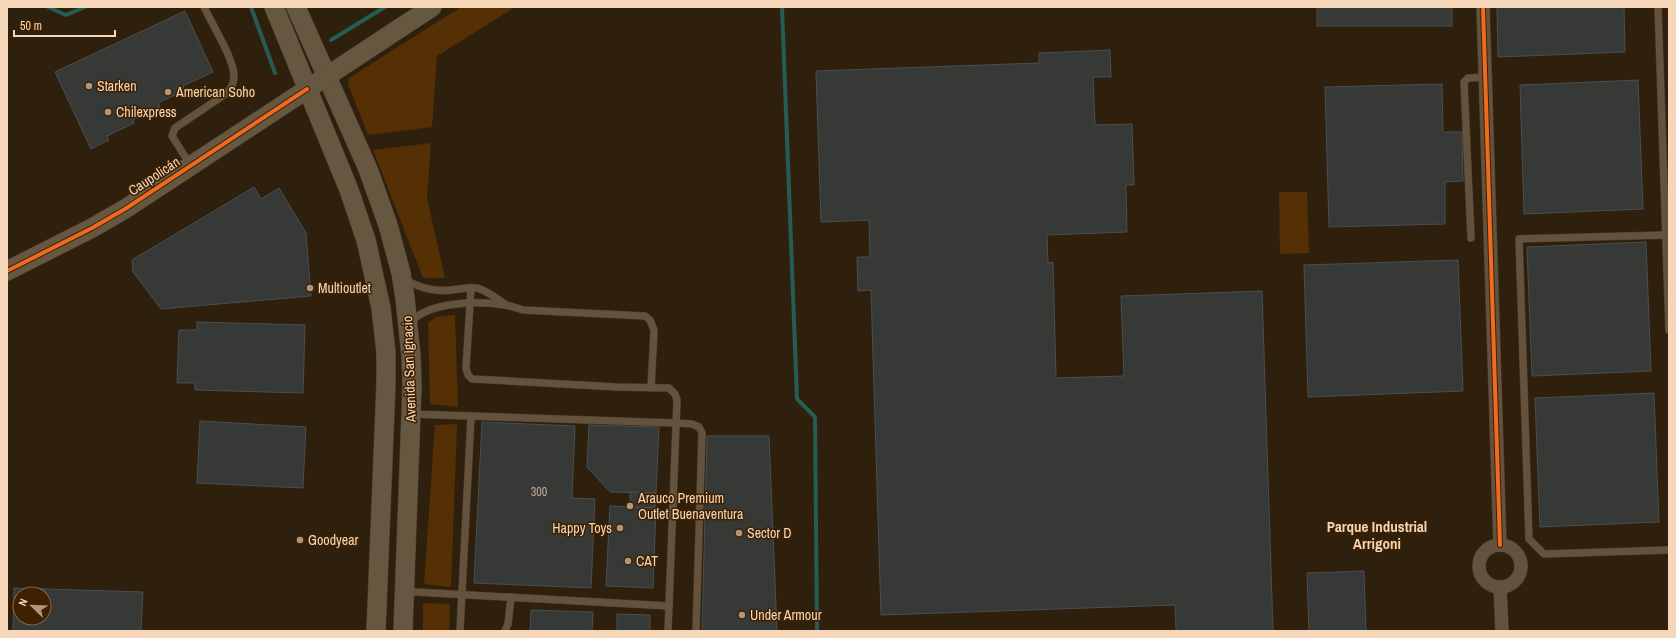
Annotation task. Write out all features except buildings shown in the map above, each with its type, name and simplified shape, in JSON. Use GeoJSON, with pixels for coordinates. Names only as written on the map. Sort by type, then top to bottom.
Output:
{"type":"FeatureCollection","features":[{"type":"Feature","properties":{"kind":"main road","name":"Avenida San Ignacio"},"geometry":{"type":"LineString","coordinates":[[274,7],[330,142],[354,205],[366,240],[381,308],[386,353],[386,383],[376,631]]}},
{"type":"Feature","properties":{"kind":"main road","name":"Avenida San Ignacio"},"geometry":{"type":"LineString","coordinates":[[296,7],[352,130],[368,169],[388,224],[402,278],[409,324],[411,356],[410,466],[403,631]]}},
{"type":"Feature","properties":{"kind":"main road","name":"Caupolicán"},"geometry":{"type":"LineString","coordinates":[[7,271],[92,228],[125,209],[432,7]]}},
{"type":"Feature","properties":{"kind":"main road"},"geometry":{"type":"LineString","coordinates":[[330,142],[337,132],[352,130]]}},
{"type":"Feature","properties":{"kind":"main road"},"geometry":{"type":"LineString","coordinates":[[383,465],[397,470],[410,466]]}},
{"type":"Feature","properties":{"kind":"main road"},"geometry":{"type":"LineString","coordinates":[[379,545],[386,538],[395,537],[400,539],[406,546]]}},
{"type":"Feature","properties":{"kind":"street"},"geometry":{"type":"LineString","coordinates":[[1483,7],[1500,545]]}},
{"type":"Feature","properties":{"kind":"street"},"geometry":{"type":"LineString","coordinates":[[1495,545],[1504,545],[1513,550],[1519,557],[1521,566],[1519,575],[1513,582],[1500,587],[1486,582],[1481,575],[1479,566],[1481,557],[1487,549],[1495,545]]}},
{"type":"Feature","properties":{"kind":"street"},"geometry":{"type":"LineString","coordinates":[[1500,587],[1502,631]]}},
{"type":"Feature","properties":{"kind":"lane"},"geometry":{"type":"LineString","coordinates":[[191,166],[172,136],[175,128],[227,93],[232,87],[234,78],[233,66],[204,7]]}},
{"type":"Feature","properties":{"kind":"lane"},"geometry":{"type":"LineString","coordinates":[[1658,7],[1669,330]]}},
{"type":"Feature","properties":{"kind":"lane"},"geometry":{"type":"LineString","coordinates":[[1471,238],[1464,82],[1468,78],[1486,77]]}},
{"type":"Feature","properties":{"kind":"lane"},"geometry":{"type":"LineString","coordinates":[[1666,235],[1519,239],[1529,539],[1544,554],[1669,550]]}},
{"type":"Feature","properties":{"kind":"lane"},"geometry":{"type":"LineString","coordinates":[[402,278],[426,290],[471,288],[487,292],[507,305]]}},
{"type":"Feature","properties":{"kind":"lane"},"geometry":{"type":"LineString","coordinates":[[471,288],[466,368],[468,375],[472,379],[669,388],[675,394],[677,400],[668,631]]}},
{"type":"Feature","properties":{"kind":"lane"},"geometry":{"type":"LineString","coordinates":[[409,324],[421,313],[437,308],[470,303],[507,305],[524,310],[645,316],[650,320],[654,330],[651,388]]}},
{"type":"Feature","properties":{"kind":"lane"},"geometry":{"type":"LineString","coordinates":[[411,414],[675,423],[696,425],[699,427],[702,433],[696,631]]}},
{"type":"Feature","properties":{"kind":"lane"},"geometry":{"type":"LineString","coordinates":[[460,631],[471,417]]}},
{"type":"Feature","properties":{"kind":"lane"},"geometry":{"type":"LineString","coordinates":[[404,590],[415,592],[669,606]]}},
{"type":"Feature","properties":{"kind":"lane"},"geometry":{"type":"LineString","coordinates":[[504,631],[508,624],[511,597]]}},
{"type":"Feature","properties":{"kind":"shaded area"},"geometry":{"type":"Polygon","coordinates":[[[461,7],[515,7],[437,56],[432,127],[368,135],[348,84],[349,78],[461,7]]]}},
{"type":"Feature","properties":{"kind":"shaded area"},"geometry":{"type":"Polygon","coordinates":[[[431,143],[427,198],[445,278],[423,278],[373,150],[431,143]]]}},
{"type":"Feature","properties":{"kind":"shaded area"},"geometry":{"type":"Polygon","coordinates":[[[1279,192],[1307,192],[1309,253],[1280,254],[1279,192]]]}},
{"type":"Feature","properties":{"kind":"shaded area"},"geometry":{"type":"Polygon","coordinates":[[[455,315],[458,407],[430,404],[428,323],[436,317],[455,315]]]}},
{"type":"Feature","properties":{"kind":"shaded area"},"geometry":{"type":"Polygon","coordinates":[[[457,424],[451,587],[424,584],[435,425],[457,424]]]}},
{"type":"Feature","properties":{"kind":"shaded area"},"geometry":{"type":"Polygon","coordinates":[[[423,603],[450,604],[449,631],[423,631],[423,603]]]}},
{"type":"Feature","properties":{"kind":"waterway"},"geometry":{"type":"LineString","coordinates":[[48,7],[66,15],[85,7]]}},
{"type":"Feature","properties":{"kind":"waterway"},"geometry":{"type":"LineString","coordinates":[[251,7],[275,73]]}},
{"type":"Feature","properties":{"kind":"waterway"},"geometry":{"type":"LineString","coordinates":[[331,40],[385,7]]}},
{"type":"Feature","properties":{"kind":"waterway"},"geometry":{"type":"LineString","coordinates":[[782,7],[797,399],[815,417],[817,631]]}},
{"type":"Feature","properties":{"kind":"cycle path"},"geometry":{"type":"LineString","coordinates":[[1483,7],[1500,545]]}},
{"type":"Feature","properties":{"kind":"cycle path"},"geometry":{"type":"LineString","coordinates":[[7,271],[92,228],[125,209],[307,89]]}},
{"type":"Feature","properties":{"kind":"place","name":"Starken"},"geometry":{"type":"Point","coordinates":[89,86]}},
{"type":"Feature","properties":{"kind":"place","name":"American Soho"},"geometry":{"type":"Point","coordinates":[168,92]}},
{"type":"Feature","properties":{"kind":"place","name":"Chilexpress"},"geometry":{"type":"Point","coordinates":[108,112]}},
{"type":"Feature","properties":{"kind":"place","name":"Multioutlet"},"geometry":{"type":"Point","coordinates":[310,288]}},
{"type":"Feature","properties":{"kind":"place","name":"Arauco Premium Outlet Buenaventura"},"geometry":{"type":"Point","coordinates":[630,506]}},
{"type":"Feature","properties":{"kind":"place","name":"Happy Toys"},"geometry":{"type":"Point","coordinates":[620,528]}},
{"type":"Feature","properties":{"kind":"place","name":"Sector D"},"geometry":{"type":"Point","coordinates":[739,533]}},
{"type":"Feature","properties":{"kind":"place","name":"Goodyear"},"geometry":{"type":"Point","coordinates":[300,540]}},
{"type":"Feature","properties":{"kind":"place","name":"CAT"},"geometry":{"type":"Point","coordinates":[628,561]}},
{"type":"Feature","properties":{"kind":"place","name":"Under Armour"},"geometry":{"type":"Point","coordinates":[742,615]}},
{"type":"Feature","properties":{"kind":"district","name":"Parque Industrial Arrigoni"},"geometry":{"type":"Point","coordinates":[1377,534]}}]}
